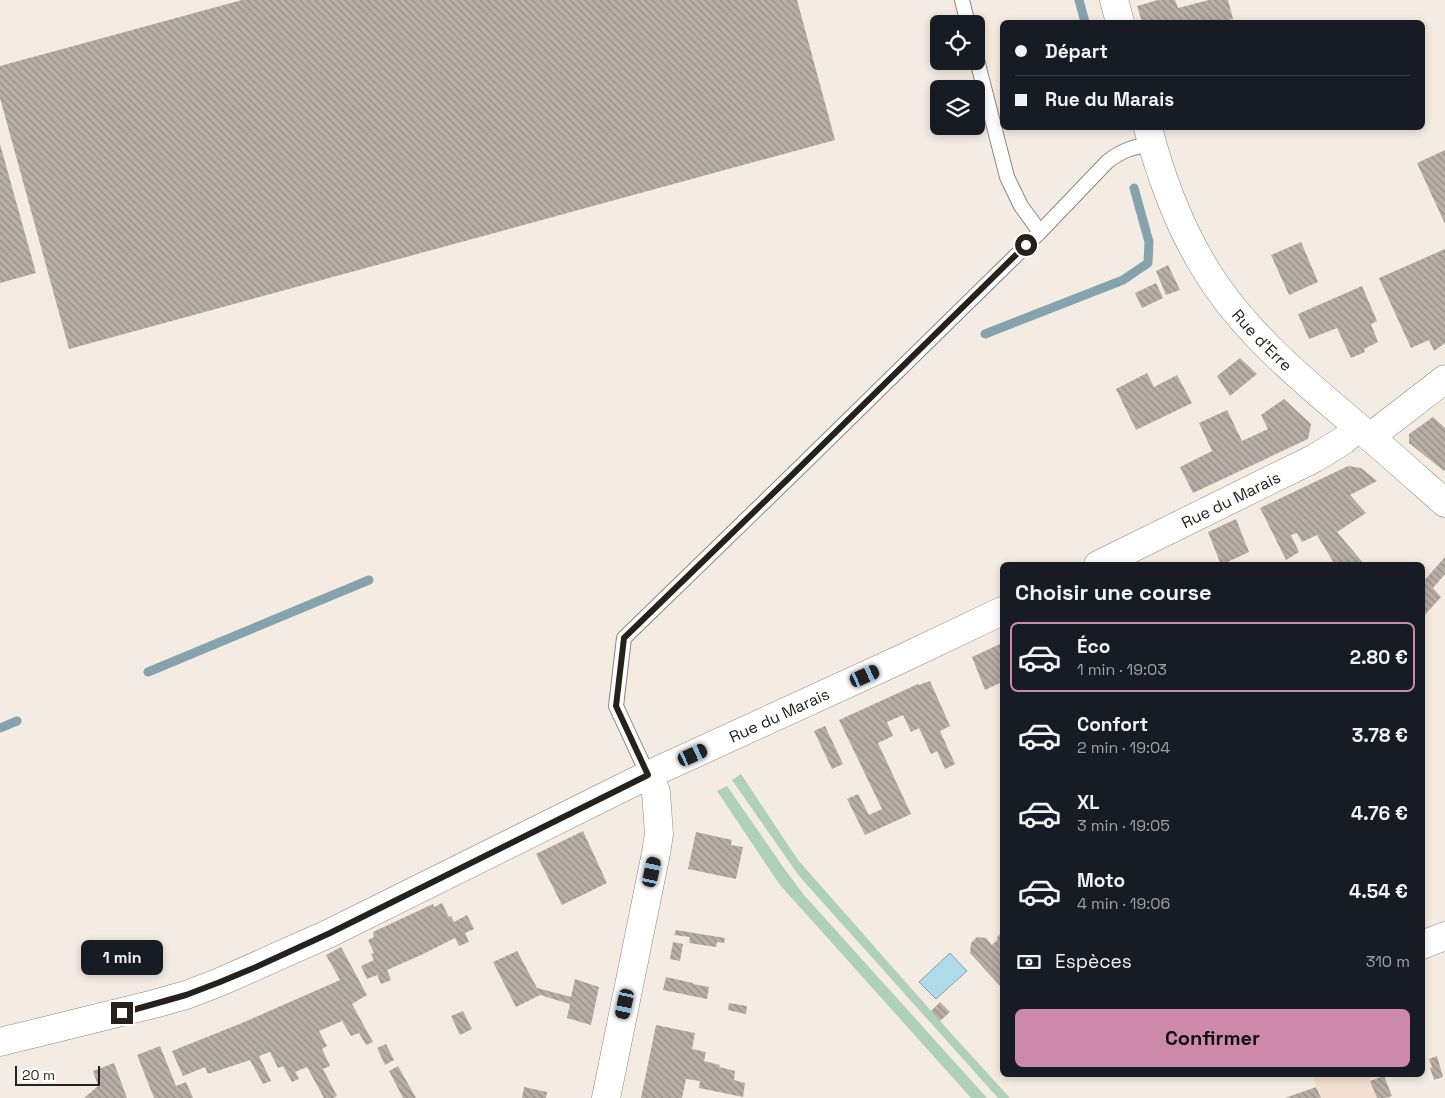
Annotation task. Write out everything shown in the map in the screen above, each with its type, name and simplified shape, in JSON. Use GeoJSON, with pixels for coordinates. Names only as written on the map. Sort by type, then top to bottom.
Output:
{"type":"FeatureCollection","features":[{"type":"Feature","properties":{"kind":"street"},"geometry":{"type":"LineString","coordinates":[[1114,0],[1119,20]]}},
{"type":"Feature","properties":{"kind":"street","name":"Rue d'Erre"},"geometry":{"type":"LineString","coordinates":[[1150,136],[1161,173],[1189,241],[1229,303],[1269,348],[1445,502]]}},
{"type":"Feature","properties":{"kind":"street","name":"Rue du Marais"},"geometry":{"type":"LineString","coordinates":[[1104,562],[1315,458],[1344,440],[1364,432],[1445,380]]}},
{"type":"Feature","properties":{"kind":"street","name":"Rue du Marais"},"geometry":{"type":"LineString","coordinates":[[0,1042],[154,1004],[186,995],[220,982],[330,933],[648,775],[1000,612]]}},
{"type":"Feature","properties":{"kind":"street"},"geometry":{"type":"LineString","coordinates":[[606,1098],[656,854],[658,819],[656,792],[648,775]]}},
{"type":"Feature","properties":{"kind":"street"},"geometry":{"type":"LineString","coordinates":[[1425,944],[1445,936]]}},
{"type":"Feature","properties":{"kind":"lane"},"geometry":{"type":"LineString","coordinates":[[962,0],[966,15]]}},
{"type":"Feature","properties":{"kind":"lane"},"geometry":{"type":"LineString","coordinates":[[980,70],[1007,177],[1021,206],[1040,232]]}},
{"type":"Feature","properties":{"kind":"lane"},"geometry":{"type":"LineString","coordinates":[[648,775],[616,706],[624,638],[1040,232],[1107,162],[1117,154],[1132,148],[1150,136]]}},
{"type":"Feature","properties":{"kind":"shaded area"},"geometry":{"type":"Polygon","coordinates":[[[1313,1077],[1369,1077],[1377,1098],[1321,1098],[1313,1077]]]}},
{"type":"Feature","properties":{"kind":"green space"},"geometry":{"type":"Polygon","coordinates":[[[741,774],[798,860],[1010,1098],[998,1098],[799,876],[732,780],[741,774]]]}},
{"type":"Feature","properties":{"kind":"green space"},"geometry":{"type":"Polygon","coordinates":[[[727,786],[804,895],[987,1098],[971,1098],[780,885],[717,791],[727,786]]]}},
{"type":"Feature","properties":{"kind":"water"},"geometry":{"type":"Polygon","coordinates":[[[950,953],[967,971],[936,999],[919,982],[950,953]]]}},
{"type":"Feature","properties":{"kind":"building"},"geometry":{"type":"Polygon","coordinates":[[[242,0],[797,0],[835,140],[69,349],[0,98],[0,66],[242,0]]]}},
{"type":"Feature","properties":{"kind":"building"},"geometry":{"type":"Polygon","coordinates":[[[1158,0],[1175,0],[1178,8],[1209,0],[1228,0],[1233,19],[1141,20],[1137,6],[1158,0]]]}},
{"type":"Feature","properties":{"kind":"building"},"geometry":{"type":"Polygon","coordinates":[[[0,144],[36,273],[0,283],[0,144]]]}},
{"type":"Feature","properties":{"kind":"building"},"geometry":{"type":"Polygon","coordinates":[[[1445,150],[1445,224],[1417,163],[1445,150]]]}},
{"type":"Feature","properties":{"kind":"building"},"geometry":{"type":"Polygon","coordinates":[[[1301,242],[1318,282],[1289,295],[1271,255],[1301,242]]]}},
{"type":"Feature","properties":{"kind":"building"},"geometry":{"type":"Polygon","coordinates":[[[1445,249],[1445,343],[1434,351],[1429,340],[1411,348],[1379,278],[1445,249]]]}},
{"type":"Feature","properties":{"kind":"building"},"geometry":{"type":"Polygon","coordinates":[[[1168,265],[1180,290],[1166,295],[1156,271],[1168,265]]]}},
{"type":"Feature","properties":{"kind":"building"},"geometry":{"type":"Polygon","coordinates":[[[1156,283],[1163,298],[1142,308],[1135,293],[1156,283]]]}},
{"type":"Feature","properties":{"kind":"building"},"geometry":{"type":"Polygon","coordinates":[[[1362,286],[1377,321],[1371,324],[1378,342],[1364,349],[1365,352],[1351,358],[1337,328],[1309,339],[1298,314],[1362,286]]]}},
{"type":"Feature","properties":{"kind":"building"},"geometry":{"type":"Polygon","coordinates":[[[1240,358],[1257,374],[1230,396],[1217,376],[1240,358]]]}},
{"type":"Feature","properties":{"kind":"building"},"geometry":{"type":"Polygon","coordinates":[[[1147,373],[1154,387],[1177,375],[1192,403],[1136,430],[1116,389],[1147,373]]]}},
{"type":"Feature","properties":{"kind":"building"},"geometry":{"type":"Polygon","coordinates":[[[1284,399],[1311,424],[1308,439],[1193,493],[1180,467],[1212,451],[1199,423],[1227,410],[1242,441],[1268,429],[1261,415],[1284,399]]]}},
{"type":"Feature","properties":{"kind":"building"},"geometry":{"type":"Polygon","coordinates":[[[1433,417],[1445,428],[1444,471],[1409,443],[1409,434],[1433,417]]]}},
{"type":"Feature","properties":{"kind":"building"},"geometry":{"type":"Polygon","coordinates":[[[1348,466],[1361,468],[1377,481],[1350,495],[1366,513],[1337,532],[1362,562],[1333,562],[1317,535],[1302,542],[1297,533],[1291,535],[1299,552],[1286,560],[1260,508],[1348,466]]]}},
{"type":"Feature","properties":{"kind":"building"},"geometry":{"type":"Polygon","coordinates":[[[1236,519],[1249,552],[1227,562],[1220,562],[1208,532],[1236,519]]]}},
{"type":"Feature","properties":{"kind":"building"},"geometry":{"type":"Polygon","coordinates":[[[1445,557],[1445,574],[1433,588],[1441,597],[1425,615],[1425,580],[1445,557]]]}},
{"type":"Feature","properties":{"kind":"building"},"geometry":{"type":"Polygon","coordinates":[[[1000,644],[1000,683],[985,690],[972,657],[1000,644]]]}},
{"type":"Feature","properties":{"kind":"building"},"geometry":{"type":"Polygon","coordinates":[[[930,681],[950,726],[940,731],[955,764],[945,769],[937,751],[931,754],[919,728],[911,732],[903,715],[887,722],[893,736],[878,743],[911,814],[865,835],[847,799],[858,794],[869,815],[882,809],[839,720],[918,684],[930,681]]]}},
{"type":"Feature","properties":{"kind":"building"},"geometry":{"type":"Polygon","coordinates":[[[825,726],[843,764],[832,769],[814,731],[825,726]]]}},
{"type":"Feature","properties":{"kind":"building"},"geometry":{"type":"Polygon","coordinates":[[[583,831],[607,883],[562,905],[536,854],[583,831]]]}},
{"type":"Feature","properties":{"kind":"building"},"geometry":{"type":"Polygon","coordinates":[[[696,832],[732,840],[731,845],[743,847],[736,879],[688,869],[696,832]]]}},
{"type":"Feature","properties":{"kind":"building"},"geometry":{"type":"Polygon","coordinates":[[[442,903],[449,917],[451,916],[454,922],[467,915],[474,929],[465,933],[469,942],[459,946],[455,938],[387,970],[391,980],[381,984],[377,975],[367,979],[361,966],[374,960],[371,954],[374,953],[368,940],[374,937],[373,932],[433,904],[434,907],[442,903]]]}},
{"type":"Feature","properties":{"kind":"building"},"geometry":{"type":"Polygon","coordinates":[[[676,930],[725,938],[724,943],[717,942],[716,947],[689,943],[690,937],[674,935],[676,930]]]}},
{"type":"Feature","properties":{"kind":"building"},"geometry":{"type":"Polygon","coordinates":[[[1000,934],[1000,986],[970,953],[971,943],[977,937],[986,938],[992,945],[998,939],[997,937],[1000,934]]]}},
{"type":"Feature","properties":{"kind":"building"},"geometry":{"type":"Polygon","coordinates":[[[673,942],[683,944],[680,961],[670,959],[673,942]]]}},
{"type":"Feature","properties":{"kind":"building"},"geometry":{"type":"Polygon","coordinates":[[[341,947],[367,995],[352,1004],[373,1042],[366,1045],[359,1033],[351,1036],[342,1021],[319,1031],[327,1046],[322,1049],[330,1066],[323,1069],[337,1096],[324,1098],[307,1067],[295,1072],[299,1079],[292,1082],[283,1066],[278,1068],[270,1052],[259,1056],[271,1081],[263,1084],[250,1060],[208,1074],[205,1067],[183,1076],[172,1051],[340,980],[326,955],[341,947]]]}},
{"type":"Feature","properties":{"kind":"building"},"geometry":{"type":"Polygon","coordinates":[[[517,951],[537,988],[571,997],[575,979],[599,987],[591,1025],[567,1018],[570,1004],[540,995],[516,1007],[493,962],[517,951]]]}},
{"type":"Feature","properties":{"kind":"building"},"geometry":{"type":"Polygon","coordinates":[[[666,977],[709,987],[707,999],[663,990],[666,977]]]}},
{"type":"Feature","properties":{"kind":"building"},"geometry":{"type":"Polygon","coordinates":[[[940,1002],[950,1012],[940,1021],[931,1011],[940,1002]]]}},
{"type":"Feature","properties":{"kind":"building"},"geometry":{"type":"Polygon","coordinates":[[[729,1003],[747,1006],[746,1014],[728,1010],[729,1003]]]}},
{"type":"Feature","properties":{"kind":"building"},"geometry":{"type":"Polygon","coordinates":[[[463,1011],[472,1029],[460,1035],[451,1016],[463,1011]]]}},
{"type":"Feature","properties":{"kind":"building"},"geometry":{"type":"Polygon","coordinates":[[[656,1025],[695,1033],[692,1049],[706,1052],[704,1061],[735,1071],[734,1080],[745,1083],[743,1097],[699,1088],[700,1081],[686,1079],[682,1098],[641,1098],[656,1025]]]}},
{"type":"Feature","properties":{"kind":"building"},"geometry":{"type":"Polygon","coordinates":[[[386,1044],[394,1060],[385,1065],[377,1048],[386,1044]]]}},
{"type":"Feature","properties":{"kind":"building"},"geometry":{"type":"Polygon","coordinates":[[[160,1046],[176,1086],[186,1082],[193,1098],[154,1098],[137,1055],[160,1046]]]}},
{"type":"Feature","properties":{"kind":"building"},"geometry":{"type":"Polygon","coordinates":[[[1437,1056],[1443,1077],[1434,1080],[1429,1059],[1437,1056]]]}},
{"type":"Feature","properties":{"kind":"building"},"geometry":{"type":"Polygon","coordinates":[[[114,1063],[127,1098],[84,1098],[98,1086],[93,1071],[114,1063]]]}},
{"type":"Feature","properties":{"kind":"building"},"geometry":{"type":"Polygon","coordinates":[[[398,1066],[416,1098],[403,1098],[389,1071],[398,1066]]]}},
{"type":"Feature","properties":{"kind":"building"},"geometry":{"type":"Polygon","coordinates":[[[1384,1077],[1392,1096],[1377,1098],[1370,1081],[1384,1077]]]}},
{"type":"Feature","properties":{"kind":"building"},"geometry":{"type":"Polygon","coordinates":[[[524,1087],[547,1092],[546,1098],[522,1098],[524,1087]]]}},
{"type":"Feature","properties":{"kind":"building"},"geometry":{"type":"Polygon","coordinates":[[[1316,1087],[1321,1098],[1285,1098],[1316,1087]]]}},
{"type":"Feature","properties":{"kind":"waterway"},"geometry":{"type":"LineString","coordinates":[[1079,0],[1084,20]]}},
{"type":"Feature","properties":{"kind":"waterway"},"geometry":{"type":"LineString","coordinates":[[985,334],[1123,280],[1148,263],[1149,242],[1134,188]]}},
{"type":"Feature","properties":{"kind":"waterway"},"geometry":{"type":"LineString","coordinates":[[148,672],[369,580]]}},
{"type":"Feature","properties":{"kind":"waterway"},"geometry":{"type":"LineString","coordinates":[[0,728],[17,721]]}},
{"type":"Feature","properties":{"kind":"route"},"geometry":{"type":"LineString","coordinates":[[122,1013],[186,995],[256,967],[330,933],[648,775],[616,706],[624,638],[1026,245]]}}]}
